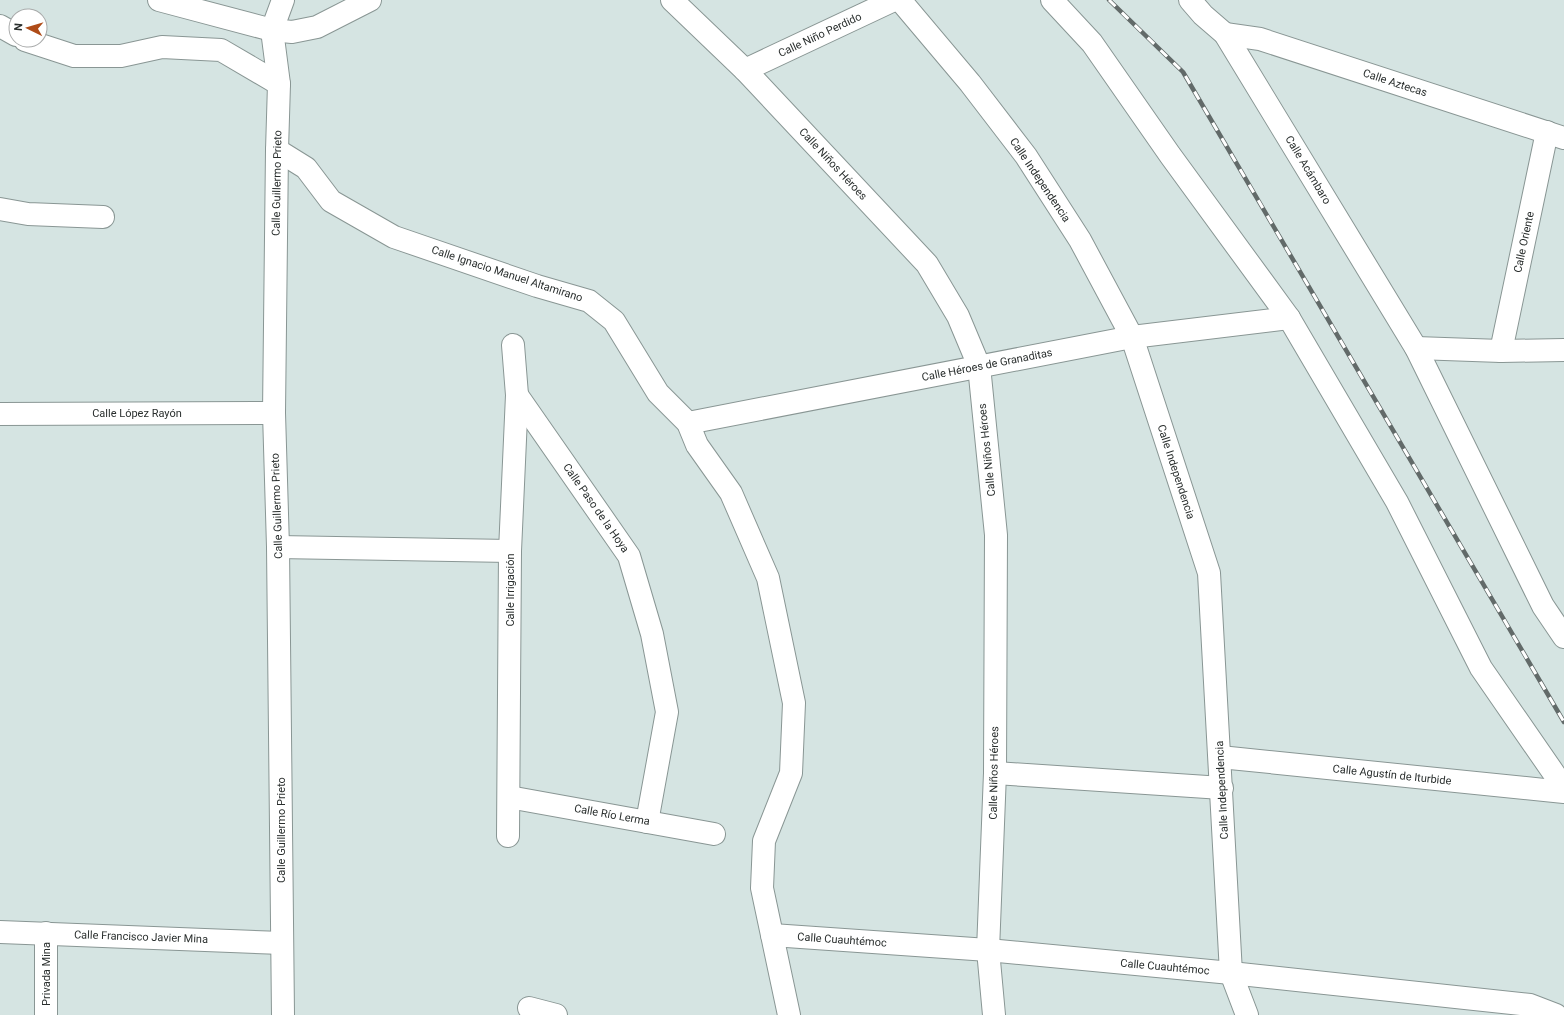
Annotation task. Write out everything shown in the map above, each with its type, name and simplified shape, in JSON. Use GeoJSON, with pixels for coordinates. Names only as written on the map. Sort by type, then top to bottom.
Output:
{"type":"FeatureCollection","features":[{"type":"Feature","properties":{"kind":"street"},"geometry":{"type":"LineString","coordinates":[[159,0],[272,30],[292,32],[317,27],[370,0]]}},
{"type":"Feature","properties":{"kind":"street","name":"Calle Guillermo Prieto"},"geometry":{"type":"LineString","coordinates":[[283,0],[272,30],[279,84],[274,413],[278,547],[283,1015]]}},
{"type":"Feature","properties":{"kind":"street","name":"Calle Niños Héroes"},"geometry":{"type":"LineString","coordinates":[[672,0],[745,70],[927,264],[958,316],[979,366],[996,536],[995,773],[988,950],[994,1015]]}},
{"type":"Feature","properties":{"kind":"street","name":"Calle Niño Perdido"},"geometry":{"type":"LineString","coordinates":[[745,70],[894,0]]}},
{"type":"Feature","properties":{"kind":"street","name":"Calle Independencia"},"geometry":{"type":"LineString","coordinates":[[900,0],[970,83],[1026,156],[1080,240],[1132,337],[1210,573],[1231,973],[1247,1015]]}},
{"type":"Feature","properties":{"kind":"street"},"geometry":{"type":"LineString","coordinates":[[1052,0],[1092,43],[1170,155],[1289,318],[1397,502],[1481,668],[1564,788]]}},
{"type":"Feature","properties":{"kind":"street","name":"Calle Acámbaro"},"geometry":{"type":"LineString","coordinates":[[1200,5],[1225,34],[1416,348],[1543,606],[1564,636]]}},
{"type":"Feature","properties":{"kind":"street","name":"Calle Aztecas"},"geometry":{"type":"LineString","coordinates":[[1225,34],[1260,39],[1556,135]]}},
{"type":"Feature","properties":{"kind":"street"},"geometry":{"type":"LineString","coordinates":[[48,48],[74,56],[122,56],[162,47],[221,50],[279,84]]}},
{"type":"Feature","properties":{"kind":"street","name":"Calle Oriente"},"geometry":{"type":"LineString","coordinates":[[1501,351],[1556,135]]}},
{"type":"Feature","properties":{"kind":"street","name":"Calle Ignacio Manuel Altamirano"},"geometry":{"type":"LineString","coordinates":[[277,150],[306,168],[331,201],[394,237],[537,286],[589,301],[614,321],[658,393],[688,423],[697,445],[731,493],[768,578],[794,703],[790,774],[764,841],[762,888],[789,1015]]}},
{"type":"Feature","properties":{"kind":"street"},"geometry":{"type":"LineString","coordinates":[[0,209],[28,214],[103,217]]}},
{"type":"Feature","properties":{"kind":"street","name":"Calle Héroes de Granaditas"},"geometry":{"type":"LineString","coordinates":[[688,423],[1132,337],[1289,318]]}},
{"type":"Feature","properties":{"kind":"street","name":"Calle Irrigación"},"geometry":{"type":"LineString","coordinates":[[508,836],[510,551],[517,395],[513,345]]}},
{"type":"Feature","properties":{"kind":"street"},"geometry":{"type":"LineString","coordinates":[[1416,348],[1501,351],[1564,350]]}},
{"type":"Feature","properties":{"kind":"street","name":"Calle Paso de la Hoya"},"geometry":{"type":"LineString","coordinates":[[517,395],[629,556],[652,634],[666,712],[647,822]]}},
{"type":"Feature","properties":{"kind":"street","name":"Calle López Rayón"},"geometry":{"type":"LineString","coordinates":[[0,414],[274,413]]}},
{"type":"Feature","properties":{"kind":"street"},"geometry":{"type":"LineString","coordinates":[[278,547],[510,551]]}},
{"type":"Feature","properties":{"kind":"street","name":"Calle Agustín de Iturbide"},"geometry":{"type":"LineString","coordinates":[[1220,757],[1564,792]]}},
{"type":"Feature","properties":{"kind":"street"},"geometry":{"type":"LineString","coordinates":[[995,773],[1222,788]]}},
{"type":"Feature","properties":{"kind":"street","name":"Calle Río Lerma"},"geometry":{"type":"LineString","coordinates":[[509,797],[714,834]]}},
{"type":"Feature","properties":{"kind":"street","name":"Calle Francisco Javier Mina"},"geometry":{"type":"LineString","coordinates":[[0,932],[282,943]]}},
{"type":"Feature","properties":{"kind":"street","name":"Privada Mina"},"geometry":{"type":"LineString","coordinates":[[46,934],[46,1015]]}},
{"type":"Feature","properties":{"kind":"street","name":"Calle Cuauhtémoc"},"geometry":{"type":"LineString","coordinates":[[772,935],[988,950],[1231,973],[1530,1005],[1556,1015]]}},
{"type":"Feature","properties":{"kind":"street"},"geometry":{"type":"LineString","coordinates":[[529,1008],[556,1015]]}},
{"type":"Feature","properties":{"kind":"railway"},"geometry":{"type":"LineString","coordinates":[[1109,0],[1183,72],[1564,722]]}}]}
